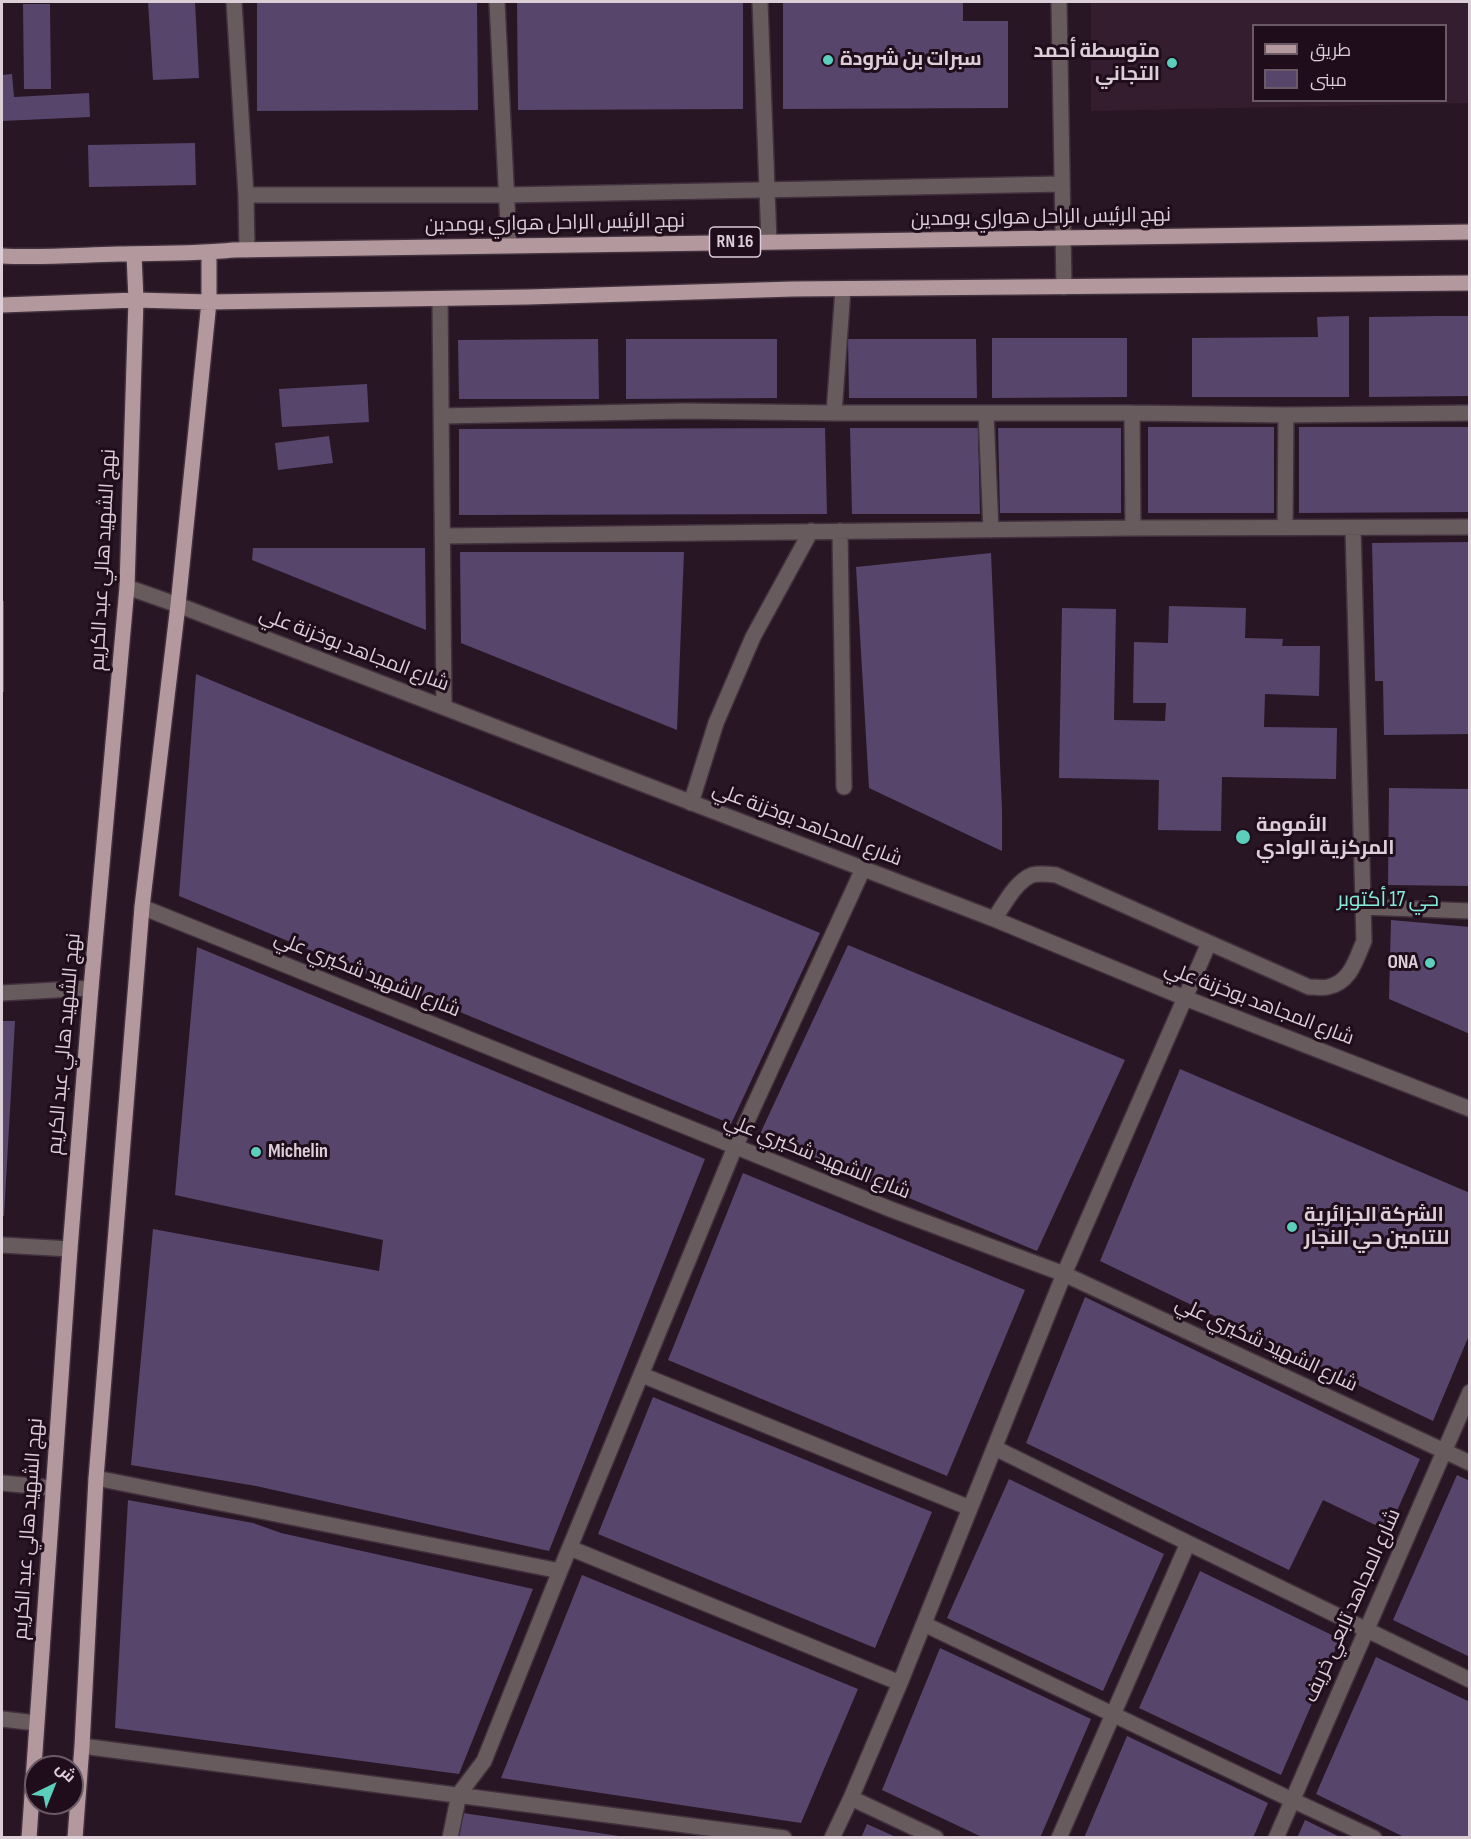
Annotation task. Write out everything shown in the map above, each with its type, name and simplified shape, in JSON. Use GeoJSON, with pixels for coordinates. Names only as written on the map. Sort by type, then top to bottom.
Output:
{"type":"FeatureCollection","features":[{"type":"Feature","properties":{"kind":"main road","name":"نهج الرئيس الراحل هواري بومدين"},"geometry":{"type":"LineString","coordinates":[[2,256],[41,258],[247,250],[509,245],[1470,232]]}},
{"type":"Feature","properties":{"kind":"main road"},"geometry":{"type":"LineString","coordinates":[[75,1838],[96,1478],[142,907],[178,605],[209,302],[209,252]]}},
{"type":"Feature","properties":{"kind":"main road","name":"نهج الشهيد هالي عبد الكريم"},"geometry":{"type":"LineString","coordinates":[[29,1838],[70,1249],[127,587],[136,300],[134,254]]}},
{"type":"Feature","properties":{"kind":"main road"},"geometry":{"type":"LineString","coordinates":[[2,305],[136,300],[209,302],[843,289],[1470,283]]}},
{"type":"Feature","properties":{"kind":"street"},"geometry":{"type":"LineString","coordinates":[[234,2],[246,195],[247,250]]}},
{"type":"Feature","properties":{"kind":"street"},"geometry":{"type":"LineString","coordinates":[[497,2],[509,245]]}},
{"type":"Feature","properties":{"kind":"street"},"geometry":{"type":"LineString","coordinates":[[760,2],[769,242]]}},
{"type":"Feature","properties":{"kind":"street"},"geometry":{"type":"LineString","coordinates":[[1059,2],[1064,286]]}},
{"type":"Feature","properties":{"kind":"street"},"geometry":{"type":"LineString","coordinates":[[246,195],[507,195],[1062,184]]}},
{"type":"Feature","properties":{"kind":"street"},"geometry":{"type":"LineString","coordinates":[[834,413],[843,289]]}},
{"type":"Feature","properties":{"kind":"street"},"geometry":{"type":"LineString","coordinates":[[440,298],[444,707]]}},
{"type":"Feature","properties":{"kind":"street"},"geometry":{"type":"LineString","coordinates":[[442,416],[685,411],[1286,415],[1470,413]]}},
{"type":"Feature","properties":{"kind":"street"},"geometry":{"type":"LineString","coordinates":[[986,413],[991,530]]}},
{"type":"Feature","properties":{"kind":"street"},"geometry":{"type":"LineString","coordinates":[[1132,413],[1133,528]]}},
{"type":"Feature","properties":{"kind":"street"},"geometry":{"type":"LineString","coordinates":[[1285,527],[1286,415]]}},
{"type":"Feature","properties":{"kind":"street"},"geometry":{"type":"LineString","coordinates":[[443,536],[1133,528],[1470,528]]}},
{"type":"Feature","properties":{"kind":"street"},"geometry":{"type":"LineString","coordinates":[[994,919],[1023,882],[1032,875],[1056,875],[1309,987],[1329,987],[1344,980],[1353,970],[1364,941],[1353,528]]}},
{"type":"Feature","properties":{"kind":"street"},"geometry":{"type":"LineString","coordinates":[[691,803],[716,723],[753,637],[811,531]]}},
{"type":"Feature","properties":{"kind":"street"},"geometry":{"type":"LineString","coordinates":[[840,531],[844,787]]}},
{"type":"Feature","properties":{"kind":"street","name":"شارع المجاهد بوخزنة علي"},"geometry":{"type":"LineString","coordinates":[[127,587],[994,919],[1185,998],[1470,1109]]}},
{"type":"Feature","properties":{"kind":"street"},"geometry":{"type":"LineString","coordinates":[[450,1838],[459,1794],[484,1761],[735,1147],[863,869]]}},
{"type":"Feature","properties":{"kind":"street","name":"شارع الشهيد شكيري علي"},"geometry":{"type":"LineString","coordinates":[[142,907],[890,1209],[1064,1274],[1470,1463]]}},
{"type":"Feature","properties":{"kind":"street"},"geometry":{"type":"LineString","coordinates":[[1363,907],[1470,911]]}},
{"type":"Feature","properties":{"kind":"street"},"geometry":{"type":"LineString","coordinates":[[832,1838],[900,1683],[1064,1274],[1209,943]]}},
{"type":"Feature","properties":{"kind":"street"},"geometry":{"type":"LineString","coordinates":[[2,993],[91,988]]}},
{"type":"Feature","properties":{"kind":"street"},"geometry":{"type":"LineString","coordinates":[[2,1245],[70,1249]]}},
{"type":"Feature","properties":{"kind":"street"},"geometry":{"type":"LineString","coordinates":[[642,1375],[970,1508]]}},
{"type":"Feature","properties":{"kind":"street","name":"شارع المجاهد تابعي خريف"},"geometry":{"type":"LineString","coordinates":[[1276,1838],[1470,1392]]}},
{"type":"Feature","properties":{"kind":"street"},"geometry":{"type":"LineString","coordinates":[[995,1448],[1470,1680]]}},
{"type":"Feature","properties":{"kind":"street"},"geometry":{"type":"LineString","coordinates":[[96,1478],[560,1571]]}},
{"type":"Feature","properties":{"kind":"street"},"geometry":{"type":"LineString","coordinates":[[2,1483],[53,1488]]}},
{"type":"Feature","properties":{"kind":"street"},"geometry":{"type":"LineString","coordinates":[[1059,1838],[1188,1544]]}},
{"type":"Feature","properties":{"kind":"street"},"geometry":{"type":"LineString","coordinates":[[570,1548],[900,1683]]}},
{"type":"Feature","properties":{"kind":"street"},"geometry":{"type":"LineString","coordinates":[[924,1624],[1374,1838]]}},
{"type":"Feature","properties":{"kind":"street"},"geometry":{"type":"LineString","coordinates":[[2,1719],[36,1723]]}},
{"type":"Feature","properties":{"kind":"street"},"geometry":{"type":"LineString","coordinates":[[82,1746],[784,1838]]}},
{"type":"Feature","properties":{"kind":"street"},"geometry":{"type":"LineString","coordinates":[[851,1798],[936,1838]]}},
{"type":"Feature","properties":{"kind":"shaded area","name":"متوسطة أحمد التجاني"},"geometry":{"type":"Polygon","coordinates":[[[1091,2],[1469,2],[1469,103],[1091,111],[1091,2]]]}},
{"type":"Feature","properties":{"kind":"building"},"geometry":{"type":"Polygon","coordinates":[[[148,2],[195,2],[199,78],[153,80],[148,2]]]}},
{"type":"Feature","properties":{"kind":"building"},"geometry":{"type":"Polygon","coordinates":[[[257,2],[477,2],[478,110],[257,111],[257,2]]]}},
{"type":"Feature","properties":{"kind":"building"},"geometry":{"type":"Polygon","coordinates":[[[517,2],[743,2],[743,109],[518,110],[517,2]]]}},
{"type":"Feature","properties":{"kind":"building"},"geometry":{"type":"Polygon","coordinates":[[[783,2],[963,2],[963,21],[1008,21],[1008,108],[783,109],[783,2]]]}},
{"type":"Feature","properties":{"kind":"building"},"geometry":{"type":"Polygon","coordinates":[[[23,4],[50,4],[51,89],[24,89],[23,4]]]}},
{"type":"Feature","properties":{"kind":"building"},"geometry":{"type":"Polygon","coordinates":[[[12,74],[14,97],[89,93],[90,117],[2,121],[2,75],[12,74]]]}},
{"type":"Feature","properties":{"kind":"building"},"geometry":{"type":"Polygon","coordinates":[[[195,143],[196,185],[89,187],[88,145],[195,143]]]}},
{"type":"Feature","properties":{"kind":"building"},"geometry":{"type":"Polygon","coordinates":[[[1349,316],[1349,397],[1192,397],[1192,338],[1318,337],[1317,317],[1349,316]]]}},
{"type":"Feature","properties":{"kind":"building"},"geometry":{"type":"Polygon","coordinates":[[[1470,316],[1470,396],[1369,397],[1369,317],[1470,316]]]}},
{"type":"Feature","properties":{"kind":"building"},"geometry":{"type":"Polygon","coordinates":[[[992,338],[1127,338],[1127,397],[992,398],[992,338]]]}},
{"type":"Feature","properties":{"kind":"building"},"geometry":{"type":"Polygon","coordinates":[[[598,339],[599,399],[459,399],[458,340],[598,339]]]}},
{"type":"Feature","properties":{"kind":"building"},"geometry":{"type":"Polygon","coordinates":[[[626,339],[777,339],[777,398],[626,399],[626,339]]]}},
{"type":"Feature","properties":{"kind":"building"},"geometry":{"type":"Polygon","coordinates":[[[848,339],[976,339],[977,398],[849,398],[848,339]]]}},
{"type":"Feature","properties":{"kind":"building"},"geometry":{"type":"Polygon","coordinates":[[[367,384],[369,422],[282,427],[279,389],[367,384]]]}},
{"type":"Feature","properties":{"kind":"building"},"geometry":{"type":"Polygon","coordinates":[[[1148,427],[1274,427],[1274,513],[1148,513],[1148,427]]]}},
{"type":"Feature","properties":{"kind":"building"},"geometry":{"type":"Polygon","coordinates":[[[1299,427],[1470,427],[1470,512],[1299,513],[1299,427]]]}},
{"type":"Feature","properties":{"kind":"building"},"geometry":{"type":"Polygon","coordinates":[[[825,428],[827,514],[459,515],[459,429],[825,428]]]}},
{"type":"Feature","properties":{"kind":"building"},"geometry":{"type":"Polygon","coordinates":[[[850,428],[978,428],[980,514],[852,514],[850,428]]]}},
{"type":"Feature","properties":{"kind":"building"},"geometry":{"type":"Polygon","coordinates":[[[998,428],[1121,428],[1121,513],[1000,513],[998,428]]]}},
{"type":"Feature","properties":{"kind":"building"},"geometry":{"type":"Polygon","coordinates":[[[329,436],[333,463],[278,470],[275,443],[329,436]]]}},
{"type":"Feature","properties":{"kind":"building"},"geometry":{"type":"Polygon","coordinates":[[[1470,542],[1470,734],[1384,735],[1383,681],[1375,681],[1372,543],[1470,542]]]}},
{"type":"Feature","properties":{"kind":"building"},"geometry":{"type":"Polygon","coordinates":[[[253,548],[425,548],[426,630],[252,560],[253,548]]]}},
{"type":"Feature","properties":{"kind":"building"},"geometry":{"type":"Polygon","coordinates":[[[460,552],[684,552],[677,730],[461,643],[460,552]]]}},
{"type":"Feature","properties":{"kind":"building"},"geometry":{"type":"Polygon","coordinates":[[[991,553],[1002,851],[869,788],[856,567],[991,553]]]}},
{"type":"Feature","properties":{"kind":"building"},"geometry":{"type":"Polygon","coordinates":[[[2,601],[4,601],[4,692],[2,692],[2,601]]]}},
{"type":"Feature","properties":{"kind":"building","name":"الأمومة المركزية الوادي"},"geometry":{"type":"Polygon","coordinates":[[[1169,606],[1246,608],[1245,638],[1283,639],[1282,646],[1320,646],[1319,696],[1265,694],[1264,727],[1337,728],[1336,779],[1222,777],[1221,831],[1158,830],[1159,780],[1059,778],[1062,608],[1116,609],[1114,720],[1165,721],[1166,703],[1133,703],[1134,642],[1168,643],[1169,606]]]}},
{"type":"Feature","properties":{"kind":"building"},"geometry":{"type":"Polygon","coordinates":[[[196,674],[820,933],[731,1124],[179,896],[196,674]]]}},
{"type":"Feature","properties":{"kind":"building"},"geometry":{"type":"Polygon","coordinates":[[[1389,788],[1470,789],[1470,886],[1388,885],[1389,788]]]}},
{"type":"Feature","properties":{"kind":"building","name":"ONA"},"geometry":{"type":"Polygon","coordinates":[[[1391,920],[1470,927],[1470,1034],[1389,999],[1391,920]]]}},
{"type":"Feature","properties":{"kind":"building"},"geometry":{"type":"Polygon","coordinates":[[[848,945],[1125,1060],[1037,1251],[759,1136],[848,945]]]}},
{"type":"Feature","properties":{"kind":"building"},"geometry":{"type":"Polygon","coordinates":[[[197,947],[705,1159],[549,1551],[256,1486],[131,1465],[153,1229],[379,1271],[383,1240],[175,1195],[197,947]]]}},
{"type":"Feature","properties":{"kind":"building"},"geometry":{"type":"Polygon","coordinates":[[[2,1021],[15,1021],[4,1216],[2,1216],[2,1021]]]}},
{"type":"Feature","properties":{"kind":"building","name":"الشركة الجزائرية للتامين حي النجار"},"geometry":{"type":"Polygon","coordinates":[[[1180,1069],[1470,1193],[1470,1333],[1433,1421],[1100,1261],[1180,1069]]]}},
{"type":"Feature","properties":{"kind":"building"},"geometry":{"type":"Polygon","coordinates":[[[743,1173],[1025,1290],[947,1476],[668,1360],[743,1173]]]}},
{"type":"Feature","properties":{"kind":"building"},"geometry":{"type":"Polygon","coordinates":[[[1085,1297],[1420,1459],[1388,1531],[1323,1500],[1289,1570],[1026,1443],[1085,1297]]]}},
{"type":"Feature","properties":{"kind":"building"},"geometry":{"type":"Polygon","coordinates":[[[653,1397],[932,1512],[875,1648],[598,1534],[653,1397]]]}},
{"type":"Feature","properties":{"kind":"building"},"geometry":{"type":"Polygon","coordinates":[[[1457,1475],[1470,1481],[1470,1657],[1393,1620],[1457,1475]]]}},
{"type":"Feature","properties":{"kind":"building"},"geometry":{"type":"Polygon","coordinates":[[[1009,1479],[1164,1554],[1103,1691],[947,1618],[1009,1479]]]}},
{"type":"Feature","properties":{"kind":"building"},"geometry":{"type":"Polygon","coordinates":[[[128,1500],[253,1523],[281,1533],[533,1589],[459,1774],[115,1728],[128,1500]]]}},
{"type":"Feature","properties":{"kind":"building"},"geometry":{"type":"Polygon","coordinates":[[[1200,1571],[1340,1639],[1281,1775],[1139,1708],[1200,1571]]]}},
{"type":"Feature","properties":{"kind":"building"},"geometry":{"type":"Polygon","coordinates":[[[582,1575],[858,1689],[801,1823],[501,1778],[582,1575]]]}},
{"type":"Feature","properties":{"kind":"building"},"geometry":{"type":"Polygon","coordinates":[[[940,1648],[1091,1719],[1040,1838],[984,1838],[882,1790],[940,1648]]]}},
{"type":"Feature","properties":{"kind":"building"},"geometry":{"type":"Polygon","coordinates":[[[1376,1657],[1470,1702],[1470,1838],[1406,1838],[1316,1794],[1376,1657]]]}},
{"type":"Feature","properties":{"kind":"building"},"geometry":{"type":"Polygon","coordinates":[[[1127,1736],[1268,1803],[1253,1838],[1084,1838],[1127,1736]]]}},
{"type":"Feature","properties":{"kind":"building"},"geometry":{"type":"Polygon","coordinates":[[[463,1813],[619,1836],[619,1838],[459,1838],[463,1813]]]}},
{"type":"Feature","properties":{"kind":"building"},"geometry":{"type":"Polygon","coordinates":[[[1305,1820],[1342,1838],[1297,1838],[1305,1820]]]}},
{"type":"Feature","properties":{"kind":"building"},"geometry":{"type":"Polygon","coordinates":[[[867,1824],[898,1838],[861,1838],[867,1824]]]}},
{"type":"Feature","properties":{"kind":"place","name":"سبرات بن شرودة"},"geometry":{"type":"Point","coordinates":[828,60]}},
{"type":"Feature","properties":{"kind":"place","name":"متوسطة أحمد التجاني"},"geometry":{"type":"Point","coordinates":[1172,63]}},
{"type":"Feature","properties":{"kind":"place","name":"الأمومة المركزية الوادي"},"geometry":{"type":"Point","coordinates":[1243,837]}},
{"type":"Feature","properties":{"kind":"place","name":"ONA"},"geometry":{"type":"Point","coordinates":[1430,963]}},
{"type":"Feature","properties":{"kind":"place","name":"Michelin"},"geometry":{"type":"Point","coordinates":[256,1152]}},
{"type":"Feature","properties":{"kind":"place","name":"الشركة الجزائرية للتامين حي النجار"},"geometry":{"type":"Point","coordinates":[1292,1227]}},
{"type":"Feature","properties":{"kind":"district","name":"حي 17 أكتوبر"},"geometry":{"type":"Point","coordinates":[1388,901]}}]}
